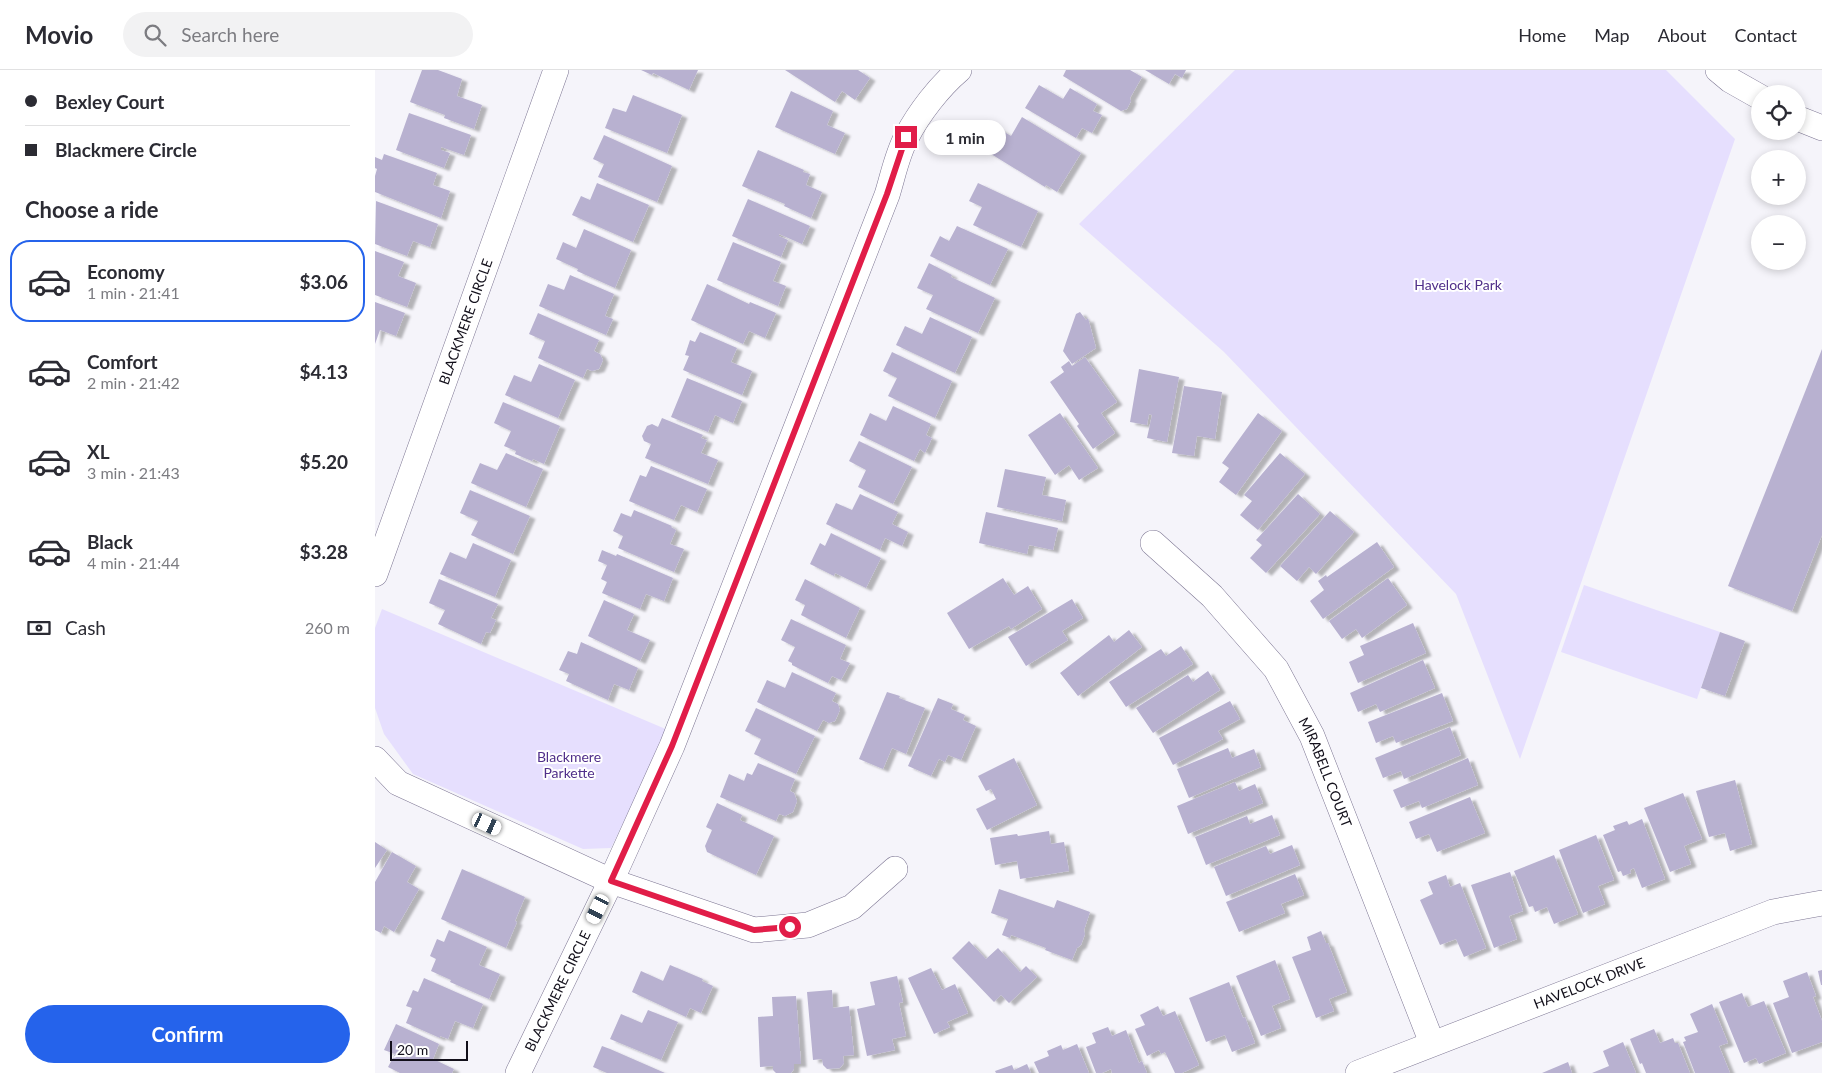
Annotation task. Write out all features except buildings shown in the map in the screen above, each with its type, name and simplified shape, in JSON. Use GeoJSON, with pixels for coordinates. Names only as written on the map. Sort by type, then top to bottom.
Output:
{"type":"FeatureCollection","features":[{"type":"Feature","properties":{"kind":"street","name":"BLACKMERE CIRCLE"},"geometry":{"type":"LineString","coordinates":[[375,574],[556,70]]}},
{"type":"Feature","properties":{"kind":"street","name":"BLACKMERE CIRCLE"},"geometry":{"type":"LineString","coordinates":[[518,1073],[611,881],[679,727],[883,204],[906,137],[926,106],[951,76],[959,70]]}},
{"type":"Feature","properties":{"kind":"street"},"geometry":{"type":"LineString","coordinates":[[1718,70],[1730,80],[1751,92]]}},
{"type":"Feature","properties":{"kind":"street"},"geometry":{"type":"LineString","coordinates":[[1806,122],[1822,128]]}},
{"type":"Feature","properties":{"kind":"street","name":"MIRABELL COURT"},"geometry":{"type":"LineString","coordinates":[[1153,543],[1212,596],[1277,669],[1312,736],[1433,1043]]}},
{"type":"Feature","properties":{"kind":"street"},"geometry":{"type":"LineString","coordinates":[[375,759],[398,783],[611,881],[754,930],[808,925],[852,907],[895,869]]}},
{"type":"Feature","properties":{"kind":"street","name":"HAVELOCK DRIVE"},"geometry":{"type":"LineString","coordinates":[[1358,1073],[1773,912],[1822,903]]}},
{"type":"Feature","properties":{"kind":"green space","name":"Havelock Park"},"geometry":{"type":"Polygon","coordinates":[[[1235,70],[1666,70],[1735,139],[1520,759],[1456,594],[1224,352],[1079,224],[1235,70]]]}},
{"type":"Feature","properties":{"kind":"green space"},"geometry":{"type":"Polygon","coordinates":[[[1584,585],[1720,632],[1697,699],[1561,652],[1584,585]]]}},
{"type":"Feature","properties":{"kind":"green space","name":"Blackmere Parkette"},"geometry":{"type":"Polygon","coordinates":[[[382,609],[668,730],[611,848],[583,849],[413,774],[384,734],[375,708],[375,628],[382,609]]]}},
{"type":"Feature","properties":{"kind":"route"},"geometry":{"type":"LineString","coordinates":[[790,927],[754,930],[611,881],[679,727],[887,194],[906,137]]}}]}
